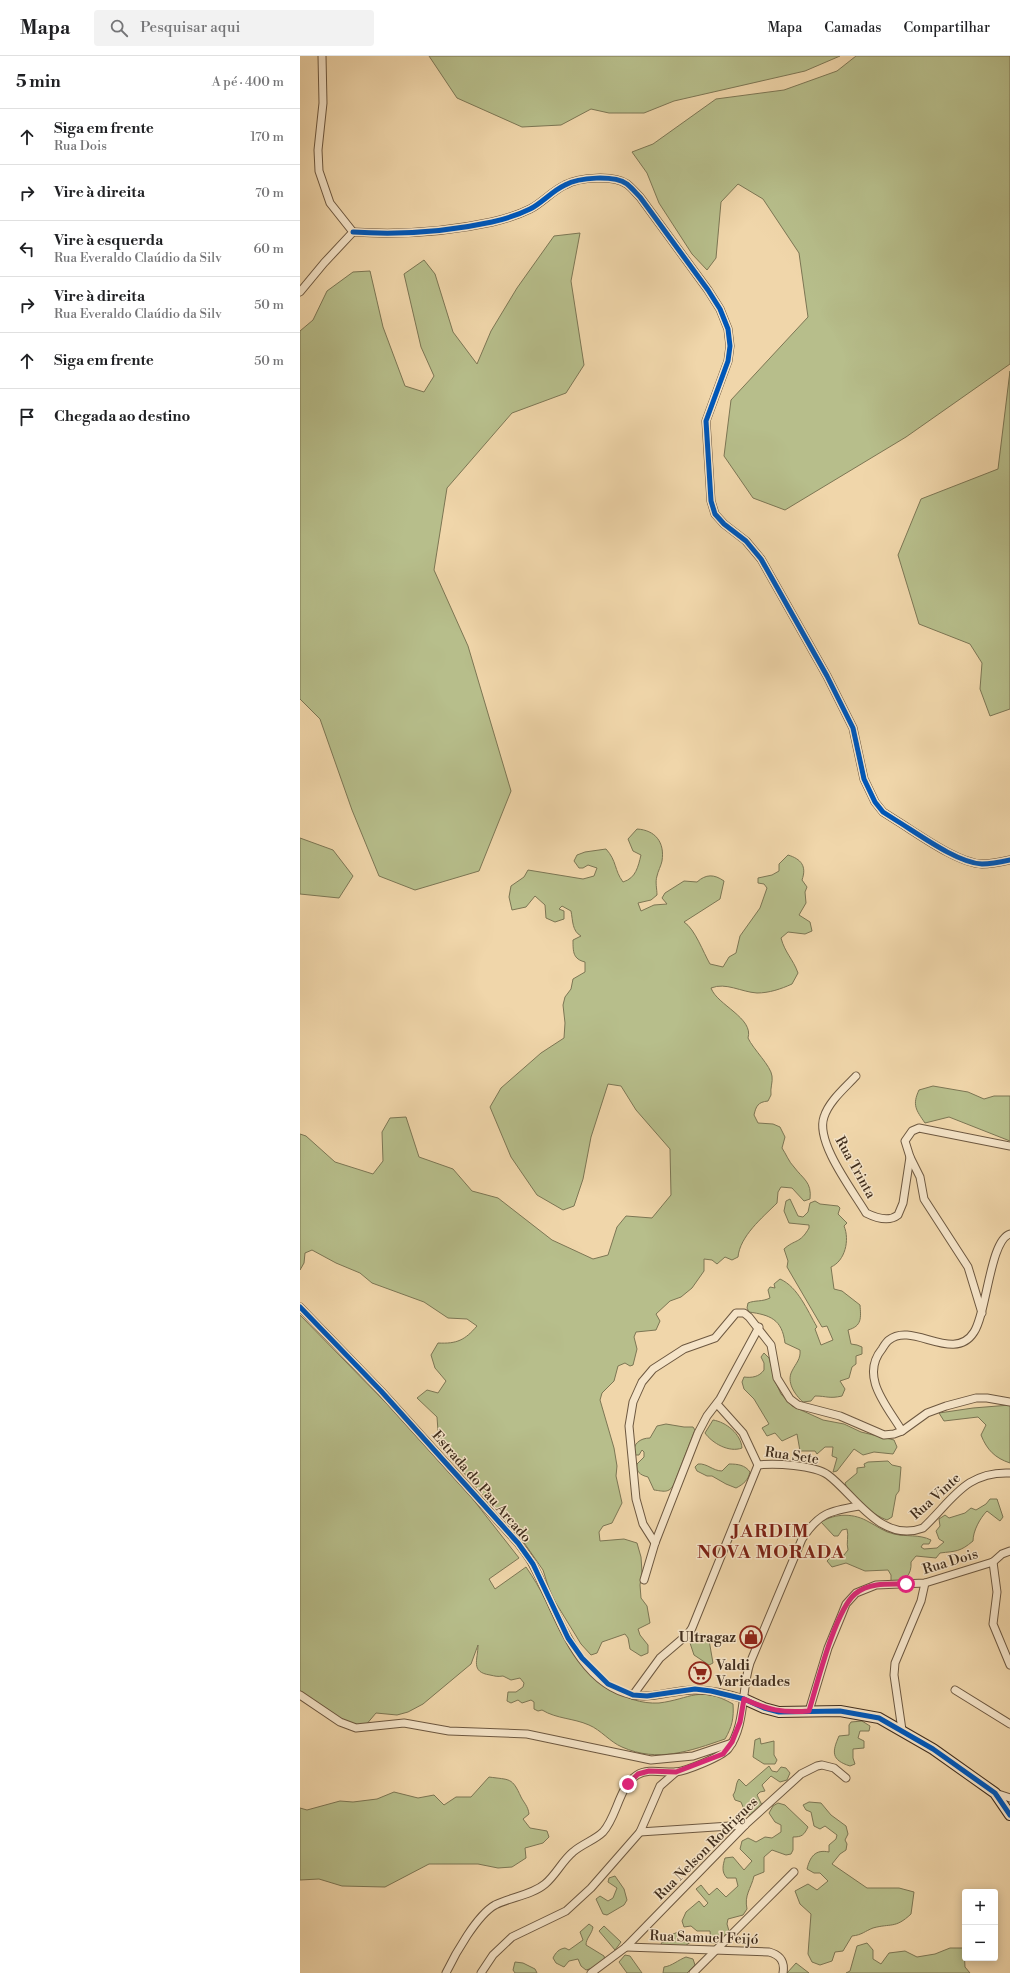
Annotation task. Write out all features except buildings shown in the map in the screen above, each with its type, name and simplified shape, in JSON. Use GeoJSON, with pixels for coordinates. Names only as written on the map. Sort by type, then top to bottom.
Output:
{"type":"FeatureCollection","features":[{"type":"Feature","properties":{"kind":"street"},"geometry":{"type":"LineString","coordinates":[[322,56],[323,103],[318,150],[319,171],[330,203],[353,232],[394,235],[411,234],[493,222],[515,216],[531,209],[564,185],[579,180],[598,178],[620,181],[627,184],[640,198],[708,290],[720,309],[728,329],[730,346],[728,361],[706,421],[711,500],[715,514],[724,524],[753,548],[761,559],[827,676],[853,728],[864,779],[875,802],[883,812],[953,855],[967,861],[981,864],[991,864],[1010,860]]}},
{"type":"Feature","properties":{"kind":"street"},"geometry":{"type":"LineString","coordinates":[[300,292],[324,262],[353,232]]}},
{"type":"Feature","properties":{"kind":"street","name":"Rua Trinta"},"geometry":{"type":"LineString","coordinates":[[856,1076],[829,1106],[823,1118],[824,1134],[827,1148],[866,1213],[888,1219],[895,1218],[901,1211],[910,1157]]}},
{"type":"Feature","properties":{"kind":"street"},"geometry":{"type":"LineString","coordinates":[[982,1313],[968,1267],[924,1199],[920,1177],[910,1157],[905,1141],[912,1131],[919,1128],[1010,1146]]}},
{"type":"Feature","properties":{"kind":"street"},"geometry":{"type":"LineString","coordinates":[[902,1431],[873,1382],[875,1363],[879,1353],[890,1340],[899,1336],[913,1336],[946,1344],[963,1342],[974,1333],[982,1313],[999,1245],[1010,1234]]}},
{"type":"Feature","properties":{"kind":"street","name":"Estrada do Pau Arcado"},"geometry":{"type":"LineString","coordinates":[[300,1307],[381,1391],[518,1543],[533,1564],[560,1624],[582,1658],[608,1684],[633,1695],[647,1696],[695,1689],[711,1691],[744,1699]]}},
{"type":"Feature","properties":{"kind":"street"},"geometry":{"type":"LineString","coordinates":[[655,1543],[643,1524],[636,1499],[629,1426],[630,1416],[637,1392],[642,1382],[657,1366],[684,1349],[715,1338],[736,1313],[744,1313],[759,1327],[771,1345],[777,1378],[783,1390],[794,1402],[798,1405],[840,1416],[884,1435],[902,1431],[927,1413],[976,1398],[987,1398],[1010,1402]]}},
{"type":"Feature","properties":{"kind":"street"},"geometry":{"type":"LineString","coordinates":[[644,1580],[655,1543],[698,1433],[717,1404],[759,1327]]}},
{"type":"Feature","properties":{"kind":"street","name":"Rua Sete"},"geometry":{"type":"LineString","coordinates":[[717,1404],[743,1433],[758,1465],[769,1464],[795,1466],[826,1474],[859,1506]]}},
{"type":"Feature","properties":{"kind":"street"},"geometry":{"type":"LineString","coordinates":[[633,1695],[660,1658],[688,1634],[692,1628],[758,1465]]}},
{"type":"Feature","properties":{"kind":"street","name":"Rua Vinte"},"geometry":{"type":"LineString","coordinates":[[859,1506],[874,1518],[893,1528],[914,1532],[923,1528],[968,1484],[980,1477],[1000,1473],[1010,1473]]}},
{"type":"Feature","properties":{"kind":"street"},"geometry":{"type":"LineString","coordinates":[[481,1973],[493,1955],[512,1937],[554,1917],[576,1902],[640,1832],[660,1786],[676,1772],[723,1754],[732,1742],[740,1722],[744,1699],[745,1677],[750,1663],[802,1539],[811,1526],[821,1516],[829,1512],[859,1506]]}},
{"type":"Feature","properties":{"kind":"street","name":"Rua Dois"},"geometry":{"type":"LineString","coordinates":[[809,1711],[836,1628],[846,1604],[856,1593],[876,1585],[925,1584],[993,1562],[1002,1554],[1010,1551]]}},
{"type":"Feature","properties":{"kind":"street"},"geometry":{"type":"LineString","coordinates":[[993,1562],[997,1592],[993,1624],[1010,1665]]}},
{"type":"Feature","properties":{"kind":"street"},"geometry":{"type":"LineString","coordinates":[[902,1730],[894,1675],[895,1663],[921,1601],[925,1584]]}},
{"type":"Feature","properties":{"kind":"street"},"geometry":{"type":"LineString","coordinates":[[955,1690],[1009,1722]]}},
{"type":"Feature","properties":{"kind":"street"},"geometry":{"type":"LineString","coordinates":[[300,1695],[340,1722],[356,1728],[404,1723],[449,1731],[527,1734],[651,1760],[693,1756],[732,1742]]}},
{"type":"Feature","properties":{"kind":"street"},"geometry":{"type":"LineString","coordinates":[[744,1699],[764,1708],[779,1712],[840,1712],[880,1718],[902,1730],[958,1766],[995,1793],[1010,1798]]}},
{"type":"Feature","properties":{"kind":"street","name":"Rua Nelson Rodrigues"},"geometry":{"type":"LineString","coordinates":[[591,1973],[626,1948],[745,1825],[801,1774],[816,1766],[829,1766],[846,1778]]}},
{"type":"Feature","properties":{"kind":"street"},"geometry":{"type":"LineString","coordinates":[[446,1973],[476,1923],[494,1905],[546,1884],[574,1850],[603,1832],[620,1799],[634,1777],[638,1774],[649,1771],[676,1772]]}},
{"type":"Feature","properties":{"kind":"street"},"geometry":{"type":"LineString","coordinates":[[995,1793],[1010,1815]]}},
{"type":"Feature","properties":{"kind":"street"},"geometry":{"type":"LineString","coordinates":[[640,1832],[745,1825]]}},
{"type":"Feature","properties":{"kind":"street"},"geometry":{"type":"LineString","coordinates":[[694,1973],[794,1872]]}},
{"type":"Feature","properties":{"kind":"street","name":"Rua Samuel Feijó"},"geometry":{"type":"LineString","coordinates":[[626,1948],[769,1952],[780,1957],[783,1962],[783,1973]]}},
{"type":"Feature","properties":{"kind":"green space"},"geometry":{"type":"Polygon","coordinates":[[[429,56],[840,56],[805,71],[674,101],[644,113],[609,113],[591,109],[561,125],[522,127],[457,98],[429,56]]]}},
{"type":"Feature","properties":{"kind":"green space"},"geometry":{"type":"Polygon","coordinates":[[[856,56],[1010,56],[1010,364],[906,437],[785,510],[753,498],[724,456],[731,400],[808,317],[799,253],[763,199],[738,184],[721,202],[716,258],[707,270],[692,254],[659,203],[647,173],[632,152],[653,144],[716,99],[784,90],[837,71],[856,56]]]}},
{"type":"Feature","properties":{"kind":"green space"},"geometry":{"type":"Polygon","coordinates":[[[580,233],[571,281],[584,365],[566,393],[512,413],[447,488],[434,570],[468,646],[511,791],[479,871],[415,890],[379,876],[352,810],[320,719],[300,699],[300,331],[313,320],[327,291],[353,272],[370,271],[383,327],[405,386],[424,392],[434,376],[421,347],[404,274],[424,260],[435,274],[453,332],[477,364],[491,331],[517,288],[554,236],[580,233]]]}},
{"type":"Feature","properties":{"kind":"green space"},"geometry":{"type":"Polygon","coordinates":[[[1010,371],[1010,709],[990,716],[980,689],[982,663],[970,644],[919,624],[898,555],[921,499],[998,469],[1010,371]]]}},
{"type":"Feature","properties":{"kind":"green space"},"geometry":{"type":"Polygon","coordinates":[[[637,829],[654,835],[660,843],[663,854],[662,863],[656,878],[657,895],[651,900],[638,903],[641,911],[654,905],[667,904],[662,898],[665,893],[684,881],[697,882],[704,877],[713,876],[724,881],[720,899],[684,922],[692,930],[710,964],[723,967],[729,957],[736,953],[740,936],[760,908],[767,888],[764,884],[758,883],[758,878],[772,875],[779,871],[779,864],[788,855],[802,864],[804,871],[802,880],[807,887],[805,892],[806,903],[799,915],[810,922],[812,931],[805,934],[788,932],[781,938],[798,973],[792,984],[784,988],[761,993],[722,986],[711,988],[720,1000],[746,1024],[748,1038],[771,1072],[771,1095],[768,1101],[762,1102],[758,1105],[754,1115],[758,1123],[773,1124],[780,1127],[785,1137],[782,1148],[791,1163],[808,1185],[810,1189],[810,1199],[804,1201],[792,1188],[781,1187],[778,1192],[777,1203],[747,1235],[738,1257],[732,1260],[725,1257],[717,1264],[712,1260],[704,1259],[704,1271],[692,1288],[681,1297],[670,1301],[656,1314],[660,1321],[656,1330],[636,1332],[634,1337],[637,1349],[633,1365],[630,1366],[625,1363],[618,1366],[614,1381],[602,1393],[600,1400],[614,1448],[617,1466],[616,1476],[622,1503],[612,1523],[603,1526],[599,1532],[600,1541],[624,1539],[637,1543],[641,1557],[641,1598],[647,1606],[650,1623],[638,1629],[640,1635],[648,1645],[648,1653],[641,1656],[630,1649],[628,1638],[625,1634],[602,1642],[597,1653],[591,1655],[581,1644],[551,1595],[543,1570],[518,1534],[439,1445],[437,1417],[417,1398],[427,1390],[438,1393],[446,1381],[435,1368],[431,1355],[438,1343],[456,1342],[469,1335],[477,1326],[467,1319],[448,1318],[424,1302],[372,1283],[360,1273],[336,1263],[312,1250],[305,1253],[304,1263],[300,1270],[300,1134],[306,1136],[335,1162],[373,1174],[383,1161],[382,1132],[390,1118],[406,1117],[419,1157],[453,1169],[472,1191],[498,1198],[552,1240],[593,1259],[608,1255],[617,1227],[626,1216],[652,1218],[671,1195],[670,1149],[636,1110],[621,1086],[608,1084],[591,1137],[583,1179],[574,1206],[563,1210],[537,1195],[511,1157],[490,1107],[501,1088],[541,1053],[564,1038],[565,1023],[563,1005],[565,997],[571,989],[573,979],[585,972],[585,962],[578,959],[574,954],[573,940],[581,936],[574,929],[571,911],[562,906],[559,909],[564,911],[564,919],[555,922],[546,918],[545,905],[535,896],[526,907],[512,910],[509,897],[511,886],[524,877],[528,870],[583,879],[594,876],[597,868],[588,865],[583,868],[579,868],[574,861],[577,855],[585,852],[606,849],[610,853],[623,882],[634,875],[639,864],[641,855],[633,851],[628,839],[637,829]]]}},
{"type":"Feature","properties":{"kind":"green space"},"geometry":{"type":"Polygon","coordinates":[[[300,838],[333,850],[353,876],[339,898],[300,894],[300,838]]]}},
{"type":"Feature","properties":{"kind":"green space"},"geometry":{"type":"Polygon","coordinates":[[[933,1086],[968,1092],[984,1099],[994,1096],[1010,1096],[1010,1141],[949,1117],[925,1123],[917,1111],[915,1104],[919,1090],[933,1086]]]}},
{"type":"Feature","properties":{"kind":"green space"},"geometry":{"type":"Polygon","coordinates":[[[790,1199],[798,1216],[803,1217],[808,1212],[810,1203],[815,1201],[820,1204],[838,1206],[840,1208],[838,1214],[847,1223],[844,1226],[846,1232],[845,1250],[840,1260],[831,1267],[834,1289],[842,1291],[860,1305],[860,1321],[856,1326],[848,1330],[851,1344],[862,1347],[862,1354],[856,1356],[856,1364],[852,1367],[849,1378],[840,1381],[845,1389],[842,1396],[815,1396],[811,1401],[803,1402],[794,1392],[790,1380],[790,1375],[799,1358],[800,1350],[785,1343],[778,1323],[769,1317],[749,1312],[747,1308],[748,1303],[770,1298],[768,1290],[770,1287],[775,1288],[774,1284],[780,1279],[792,1287],[802,1300],[817,1327],[815,1329],[821,1345],[833,1340],[827,1326],[822,1327],[787,1267],[788,1261],[784,1249],[803,1237],[809,1228],[809,1225],[789,1223],[784,1211],[786,1201],[790,1199]]]}},
{"type":"Feature","properties":{"kind":"green space"},"geometry":{"type":"Polygon","coordinates":[[[300,1315],[388,1405],[472,1498],[519,1558],[489,1579],[495,1589],[526,1567],[537,1583],[571,1647],[594,1675],[616,1692],[640,1701],[659,1703],[703,1694],[721,1698],[733,1704],[732,1722],[725,1739],[699,1748],[674,1754],[661,1755],[635,1752],[613,1742],[589,1725],[553,1715],[542,1710],[538,1711],[534,1709],[534,1702],[531,1700],[522,1703],[518,1700],[511,1703],[507,1701],[508,1692],[516,1692],[523,1687],[524,1683],[520,1678],[511,1680],[503,1676],[495,1676],[480,1671],[476,1664],[478,1645],[471,1664],[423,1704],[408,1712],[397,1715],[376,1713],[365,1726],[356,1725],[339,1719],[300,1694],[300,1315]]]}},
{"type":"Feature","properties":{"kind":"green space"},"geometry":{"type":"Polygon","coordinates":[[[764,1353],[769,1358],[776,1383],[781,1394],[792,1406],[823,1420],[844,1424],[861,1432],[894,1440],[897,1447],[893,1454],[874,1452],[863,1455],[854,1449],[837,1471],[833,1472],[837,1458],[832,1456],[833,1447],[825,1447],[817,1454],[815,1451],[800,1451],[797,1434],[782,1441],[775,1433],[767,1436],[762,1428],[769,1424],[754,1399],[744,1389],[742,1382],[744,1377],[755,1376],[764,1370],[764,1363],[761,1357],[764,1353]]]}},
{"type":"Feature","properties":{"kind":"green space"},"geometry":{"type":"Polygon","coordinates":[[[1010,1405],[1010,1463],[1000,1459],[992,1453],[986,1445],[981,1435],[986,1425],[978,1417],[944,1421],[939,1413],[973,1408],[1010,1405]]]}},
{"type":"Feature","properties":{"kind":"green space"},"geometry":{"type":"Polygon","coordinates":[[[713,1420],[728,1426],[739,1438],[742,1448],[726,1448],[708,1437],[705,1433],[713,1420]]]}},
{"type":"Feature","properties":{"kind":"green space"},"geometry":{"type":"Polygon","coordinates":[[[666,1424],[693,1427],[695,1430],[672,1487],[668,1491],[654,1490],[648,1477],[639,1473],[637,1469],[637,1464],[644,1457],[644,1452],[642,1450],[639,1455],[634,1455],[634,1448],[640,1440],[650,1438],[657,1426],[666,1424]]]}},
{"type":"Feature","properties":{"kind":"green space"},"geometry":{"type":"Polygon","coordinates":[[[888,1461],[892,1465],[901,1467],[899,1491],[896,1495],[892,1517],[887,1520],[881,1518],[856,1500],[845,1483],[857,1473],[857,1468],[865,1467],[864,1464],[868,1462],[888,1461]]]}},
{"type":"Feature","properties":{"kind":"green space"},"geometry":{"type":"Polygon","coordinates":[[[698,1464],[722,1471],[729,1464],[738,1465],[744,1466],[750,1472],[745,1482],[736,1488],[712,1476],[707,1476],[697,1471],[695,1467],[698,1464]]]}},
{"type":"Feature","properties":{"kind":"green space"},"geometry":{"type":"Polygon","coordinates":[[[990,1499],[997,1499],[1003,1517],[1000,1521],[987,1511],[977,1525],[973,1541],[969,1545],[958,1550],[940,1553],[936,1558],[916,1556],[911,1562],[909,1574],[904,1579],[891,1581],[891,1575],[888,1570],[865,1571],[846,1563],[832,1567],[827,1561],[832,1556],[844,1555],[848,1550],[848,1534],[847,1529],[842,1530],[838,1536],[834,1536],[821,1522],[827,1519],[845,1515],[857,1517],[890,1533],[922,1537],[931,1540],[929,1544],[923,1544],[921,1547],[924,1549],[937,1548],[944,1542],[939,1539],[936,1531],[940,1526],[939,1519],[945,1515],[949,1518],[965,1513],[971,1508],[976,1510],[986,1504],[990,1499]]]}},
{"type":"Feature","properties":{"kind":"green space"},"geometry":{"type":"Polygon","coordinates":[[[699,1634],[707,1635],[709,1640],[713,1663],[709,1665],[694,1655],[690,1643],[699,1634]]]}},
{"type":"Feature","properties":{"kind":"green space"},"geometry":{"type":"Polygon","coordinates":[[[862,1721],[870,1726],[869,1731],[860,1731],[858,1738],[864,1741],[864,1748],[853,1749],[855,1764],[850,1766],[844,1764],[836,1758],[834,1751],[839,1736],[849,1735],[849,1725],[851,1722],[862,1721]]]}},
{"type":"Feature","properties":{"kind":"green space"},"geometry":{"type":"Polygon","coordinates":[[[760,1738],[761,1744],[774,1741],[774,1755],[777,1760],[775,1764],[764,1764],[753,1757],[755,1740],[760,1738]]]}},
{"type":"Feature","properties":{"kind":"green space"},"geometry":{"type":"Polygon","coordinates":[[[769,1766],[772,1771],[777,1772],[781,1767],[786,1768],[790,1773],[787,1780],[780,1782],[771,1776],[762,1785],[765,1791],[760,1792],[757,1795],[762,1805],[750,1815],[746,1814],[741,1802],[735,1800],[733,1795],[738,1781],[739,1779],[746,1786],[769,1766]]]}},
{"type":"Feature","properties":{"kind":"green space"},"geometry":{"type":"Polygon","coordinates":[[[489,1777],[506,1779],[515,1786],[527,1807],[529,1814],[523,1819],[530,1828],[547,1831],[549,1837],[543,1843],[525,1848],[526,1858],[512,1867],[498,1868],[478,1864],[429,1864],[385,1887],[342,1886],[319,1879],[300,1880],[300,1808],[307,1810],[340,1801],[353,1802],[377,1799],[394,1792],[418,1798],[434,1795],[444,1805],[456,1797],[471,1797],[489,1777]]]}},
{"type":"Feature","properties":{"kind":"green space"},"geometry":{"type":"Polygon","coordinates":[[[809,1802],[821,1803],[831,1815],[846,1826],[848,1834],[845,1840],[847,1844],[846,1850],[840,1854],[832,1864],[867,1888],[899,1888],[914,1892],[911,1914],[906,1919],[897,1924],[873,1928],[861,1934],[852,1936],[843,1951],[835,1952],[832,1961],[820,1965],[812,1962],[808,1954],[811,1914],[800,1904],[795,1891],[808,1884],[817,1890],[828,1881],[820,1873],[814,1873],[807,1869],[814,1855],[824,1851],[829,1852],[829,1845],[836,1839],[837,1835],[825,1826],[820,1829],[814,1826],[811,1812],[806,1810],[803,1805],[809,1802]]]}},
{"type":"Feature","properties":{"kind":"green space"},"geometry":{"type":"Polygon","coordinates":[[[778,1803],[785,1805],[808,1827],[799,1837],[793,1837],[793,1850],[791,1854],[786,1855],[772,1850],[764,1857],[764,1872],[754,1876],[746,1900],[747,1909],[743,1915],[728,1919],[727,1924],[729,1931],[722,1940],[711,1943],[710,1931],[697,1931],[691,1926],[684,1927],[682,1921],[686,1912],[699,1901],[704,1907],[708,1903],[696,1889],[701,1885],[709,1895],[717,1888],[726,1897],[738,1886],[736,1878],[727,1878],[725,1876],[723,1866],[725,1858],[733,1857],[744,1870],[752,1861],[740,1849],[742,1841],[748,1838],[756,1842],[765,1837],[772,1838],[781,1832],[781,1825],[775,1822],[769,1813],[773,1806],[778,1803]]]}},
{"type":"Feature","properties":{"kind":"green space"},"geometry":{"type":"Polygon","coordinates":[[[615,1876],[624,1889],[627,1900],[624,1905],[607,1915],[603,1914],[596,1899],[600,1896],[608,1901],[613,1898],[617,1888],[608,1882],[609,1878],[615,1876]]]}},
{"type":"Feature","properties":{"kind":"green space"},"geometry":{"type":"Polygon","coordinates":[[[589,1924],[593,1927],[586,1945],[604,1956],[605,1960],[593,1968],[586,1970],[581,1966],[578,1959],[569,1961],[564,1967],[556,1963],[553,1958],[557,1952],[565,1948],[569,1950],[583,1940],[580,1932],[589,1924]]]}},
{"type":"Feature","properties":{"kind":"green space"},"geometry":{"type":"Polygon","coordinates":[[[604,1926],[621,1942],[615,1950],[599,1931],[604,1926]]]}},
{"type":"Feature","properties":{"kind":"green space"},"geometry":{"type":"Polygon","coordinates":[[[681,1931],[686,1937],[690,1935],[693,1938],[692,1941],[685,1946],[663,1946],[661,1943],[671,1939],[673,1934],[681,1931]]]}},
{"type":"Feature","properties":{"kind":"green space"},"geometry":{"type":"Polygon","coordinates":[[[867,1943],[873,1950],[873,1959],[881,1964],[889,1953],[905,1951],[917,1957],[935,1954],[950,1948],[962,1948],[962,1961],[965,1961],[965,1967],[970,1973],[846,1973],[850,1971],[857,1946],[867,1943]]]}},
{"type":"Feature","properties":{"kind":"green space"},"geometry":{"type":"Polygon","coordinates":[[[625,1955],[630,1956],[642,1973],[627,1973],[619,1962],[625,1955]]]}},
{"type":"Feature","properties":{"kind":"green space"},"geometry":{"type":"Polygon","coordinates":[[[686,1957],[693,1959],[695,1965],[687,1973],[663,1973],[664,1967],[686,1957]]]}},
{"type":"Feature","properties":{"kind":"green space"},"geometry":{"type":"Polygon","coordinates":[[[515,1962],[523,1963],[535,1969],[537,1973],[515,1973],[513,1970],[515,1962]]]}},
{"type":"Feature","properties":{"kind":"green space"},"geometry":{"type":"Polygon","coordinates":[[[796,1963],[809,1973],[787,1973],[796,1963]]]}},
{"type":"Feature","properties":{"kind":"cycle path"},"geometry":{"type":"LineString","coordinates":[[353,232],[422,232],[492,222],[511,217],[525,211],[556,190],[571,182],[579,180],[596,178],[614,179],[631,187],[640,197],[708,290],[720,309],[728,329],[730,346],[728,361],[706,421],[711,501],[715,514],[724,524],[746,541],[761,559],[827,676],[853,728],[864,779],[875,802],[883,812],[937,846],[961,859],[982,864],[1010,860]]}},
{"type":"Feature","properties":{"kind":"cycle path"},"geometry":{"type":"LineString","coordinates":[[300,1307],[381,1391],[518,1543],[533,1564],[568,1638],[582,1658],[608,1684],[633,1695],[647,1696],[695,1689],[711,1691],[744,1699],[764,1708],[779,1712],[840,1711],[879,1718],[933,1749],[995,1793],[1010,1815]]}},
{"type":"Feature","properties":{"kind":"place","name":"Ultragaz"},"geometry":{"type":"Point","coordinates":[751,1637]}},
{"type":"Feature","properties":{"kind":"place","name":"Valdi Variedades"},"geometry":{"type":"Point","coordinates":[700,1673]}},
{"type":"Feature","properties":{"kind":"district","name":"JARDIM NOVA MORADA"},"geometry":{"type":"Point","coordinates":[771,1541]}},
{"type":"Feature","properties":{"kind":"route"},"geometry":{"type":"LineString","coordinates":[[628,1784],[638,1774],[649,1771],[676,1772],[723,1754],[732,1742],[740,1722],[744,1699],[764,1708],[779,1712],[788,1713],[809,1711],[828,1648],[846,1604],[856,1593],[866,1588],[876,1585],[906,1584]]}}]}
